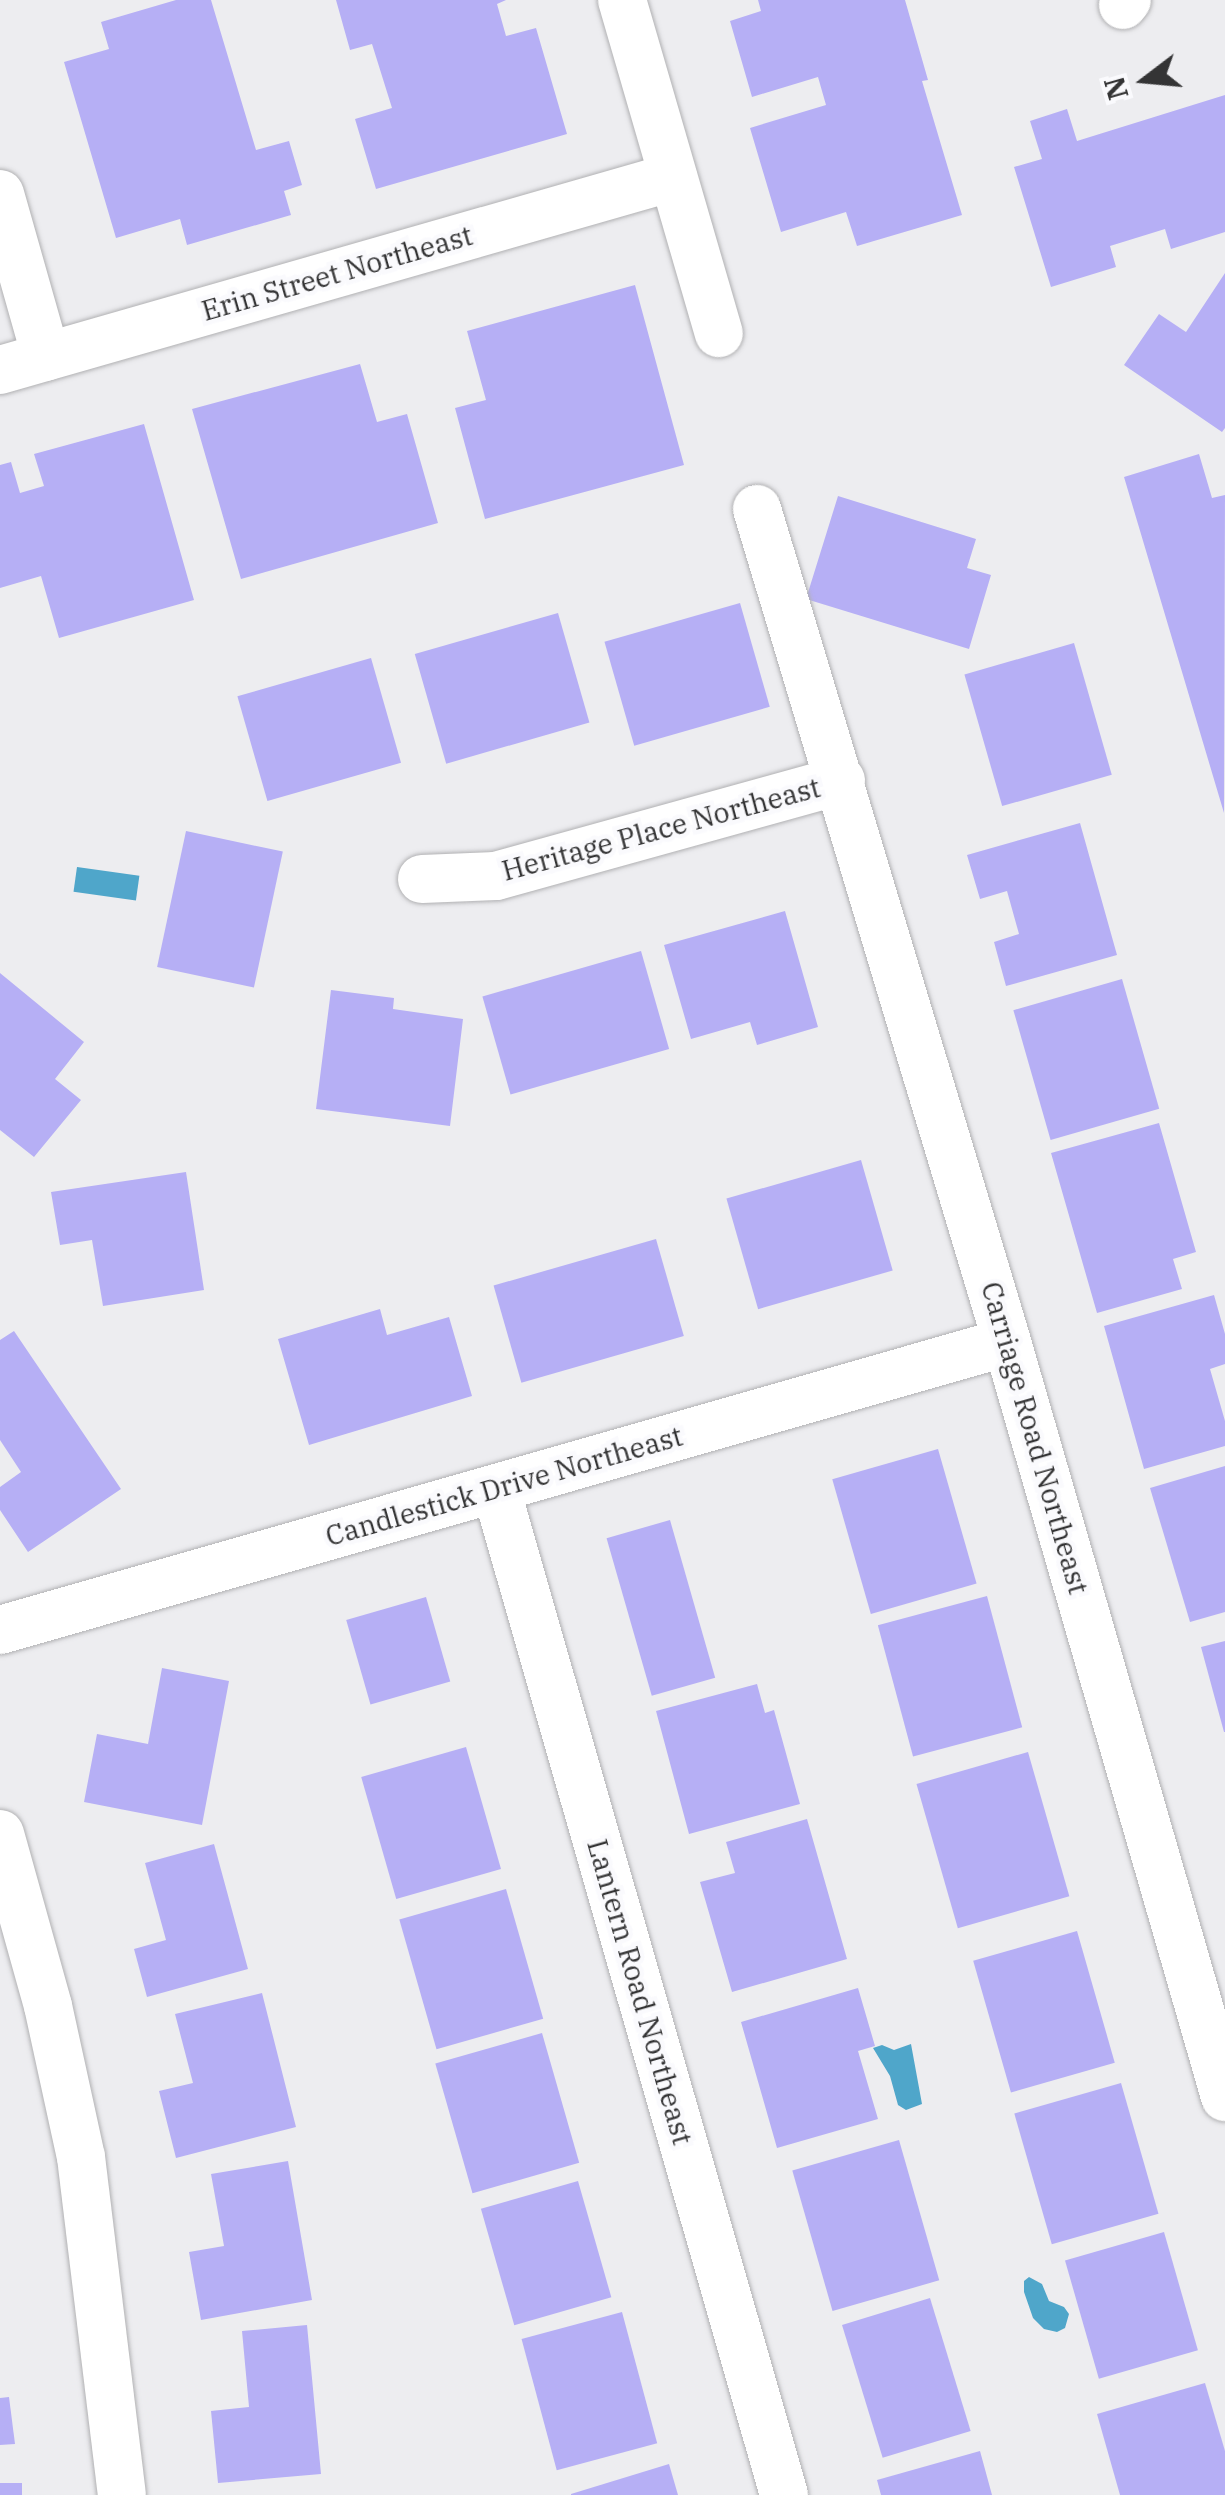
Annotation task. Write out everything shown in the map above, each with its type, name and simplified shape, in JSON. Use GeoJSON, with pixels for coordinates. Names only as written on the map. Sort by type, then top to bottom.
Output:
{"type":"FeatureCollection","features":[{"type":"Feature","properties":{"kind":"street"},"geometry":{"type":"LineString","coordinates":[[622,0],[718,332]]}},
{"type":"Feature","properties":{"kind":"street","name":"Erin Street Northeast"},"geometry":{"type":"LineString","coordinates":[[0,370],[673,177]]}},
{"type":"Feature","properties":{"kind":"street"},"geometry":{"type":"LineString","coordinates":[[0,194],[46,357]]}},
{"type":"Feature","properties":{"kind":"street","name":"Carriage Road Northeast"},"geometry":{"type":"LineString","coordinates":[[757,509],[1007,1342],[1225,2097]]}},
{"type":"Feature","properties":{"kind":"street","name":"Heritage Place Northeast"},"geometry":{"type":"LineString","coordinates":[[422,879],[496,876],[841,780]]}},
{"type":"Feature","properties":{"kind":"street","name":"Candlestick Drive Northeast"},"geometry":{"type":"LineString","coordinates":[[0,1630],[1007,1342]]}},
{"type":"Feature","properties":{"kind":"street","name":"Lantern Road Northeast"},"geometry":{"type":"LineString","coordinates":[[496,1489],[784,2495]]}},
{"type":"Feature","properties":{"kind":"street"},"geometry":{"type":"LineString","coordinates":[[0,1834],[48,2006],[81,2157],[122,2495]]}},
{"type":"Feature","properties":{"kind":"water"},"geometry":{"type":"Polygon","coordinates":[[[77,867],[139,876],[136,901],[74,892],[77,867]]]}},
{"type":"Feature","properties":{"kind":"water"},"geometry":{"type":"Polygon","coordinates":[[[911,2044],[922,2104],[906,2110],[898,2105],[890,2076],[873,2048],[882,2045],[894,2050],[911,2044]]]}},
{"type":"Feature","properties":{"kind":"water"},"geometry":{"type":"Polygon","coordinates":[[[1029,2277],[1042,2284],[1049,2301],[1064,2307],[1069,2314],[1065,2328],[1057,2332],[1044,2329],[1033,2318],[1024,2292],[1024,2281],[1029,2277]]]}},
{"type":"Feature","properties":{"kind":"building"},"geometry":{"type":"Polygon","coordinates":[[[176,0],[211,0],[256,150],[289,141],[302,185],[284,191],[291,215],[187,245],[180,219],[116,238],[64,62],[109,49],[101,22],[176,0]]]}},
{"type":"Feature","properties":{"kind":"building"},"geometry":{"type":"Polygon","coordinates":[[[336,0],[506,0],[497,4],[506,36],[536,28],[567,134],[376,189],[355,119],[392,108],[372,44],[350,50],[336,0]]]}},
{"type":"Feature","properties":{"kind":"building"},"geometry":{"type":"Polygon","coordinates":[[[758,0],[905,0],[928,80],[922,81],[962,215],[857,246],[846,212],[781,232],[750,128],[826,105],[818,77],[752,97],[730,21],[761,11],[758,0]]]}},
{"type":"Feature","properties":{"kind":"building"},"geometry":{"type":"Polygon","coordinates":[[[1225,95],[1225,232],[1171,249],[1165,229],[1110,246],[1116,267],[1051,287],[1014,167],[1042,159],[1030,121],[1067,109],[1077,141],[1225,95]]]}},
{"type":"Feature","properties":{"kind":"building"},"geometry":{"type":"Polygon","coordinates":[[[1225,273],[1222,432],[1124,365],[1159,314],[1186,332],[1225,273]]]}},
{"type":"Feature","properties":{"kind":"building"},"geometry":{"type":"Polygon","coordinates":[[[635,285],[684,465],[485,519],[455,408],[486,400],[467,331],[635,285]]]}},
{"type":"Feature","properties":{"kind":"building"},"geometry":{"type":"Polygon","coordinates":[[[360,364],[377,422],[407,414],[438,523],[241,579],[192,409],[360,364]]]}},
{"type":"Feature","properties":{"kind":"building"},"geometry":{"type":"Polygon","coordinates":[[[144,424],[194,600],[59,638],[41,576],[0,588],[0,465],[11,462],[20,493],[44,486],[34,454],[144,424]]]}},
{"type":"Feature","properties":{"kind":"building"},"geometry":{"type":"Polygon","coordinates":[[[1199,454],[1212,498],[1225,495],[1224,813],[1124,477],[1199,454]]]}},
{"type":"Feature","properties":{"kind":"building"},"geometry":{"type":"Polygon","coordinates":[[[838,496],[976,539],[967,568],[991,575],[969,649],[806,599],[838,496]]]}},
{"type":"Feature","properties":{"kind":"building"},"geometry":{"type":"Polygon","coordinates":[[[740,603],[770,707],[634,746],[604,642],[740,603]]]}},
{"type":"Feature","properties":{"kind":"building"},"geometry":{"type":"Polygon","coordinates":[[[558,613],[589,723],[446,764],[415,654],[558,613]]]}},
{"type":"Feature","properties":{"kind":"building"},"geometry":{"type":"Polygon","coordinates":[[[1074,643],[1112,775],[1002,806],[964,674],[1074,643]]]}},
{"type":"Feature","properties":{"kind":"building"},"geometry":{"type":"Polygon","coordinates":[[[371,658],[401,763],[267,801],[237,696],[371,658]]]}},
{"type":"Feature","properties":{"kind":"building"},"geometry":{"type":"Polygon","coordinates":[[[1080,823],[1117,955],[1006,986],[994,942],[1019,934],[1007,891],[980,899],[967,855],[1080,823]]]}},
{"type":"Feature","properties":{"kind":"building"},"geometry":{"type":"Polygon","coordinates":[[[186,831],[283,852],[254,988],[157,967],[186,831]]]}},
{"type":"Feature","properties":{"kind":"building"},"geometry":{"type":"Polygon","coordinates":[[[785,911],[818,1027],[757,1045],[750,1022],[691,1039],[664,945],[785,911]]]}},
{"type":"Feature","properties":{"kind":"building"},"geometry":{"type":"Polygon","coordinates":[[[641,951],[669,1049],[511,1095],[482,996],[641,951]]]}},
{"type":"Feature","properties":{"kind":"building"},"geometry":{"type":"Polygon","coordinates":[[[0,973],[84,1042],[55,1079],[81,1100],[34,1157],[0,1130],[0,973]]]}},
{"type":"Feature","properties":{"kind":"building"},"geometry":{"type":"Polygon","coordinates":[[[1122,979],[1159,1109],[1051,1140],[1013,1010],[1122,979]]]}},
{"type":"Feature","properties":{"kind":"building"},"geometry":{"type":"Polygon","coordinates":[[[331,990],[394,998],[393,1009],[463,1019],[450,1126],[316,1109],[331,990]]]}},
{"type":"Feature","properties":{"kind":"building"},"geometry":{"type":"Polygon","coordinates":[[[1159,1123],[1196,1252],[1173,1259],[1182,1289],[1097,1313],[1051,1153],[1159,1123]]]}},
{"type":"Feature","properties":{"kind":"building"},"geometry":{"type":"Polygon","coordinates":[[[861,1160],[893,1271],[758,1309],[726,1199],[861,1160]]]}},
{"type":"Feature","properties":{"kind":"building"},"geometry":{"type":"Polygon","coordinates":[[[186,1172],[204,1290],[103,1306],[92,1240],[60,1245],[51,1192],[186,1172]]]}},
{"type":"Feature","properties":{"kind":"building"},"geometry":{"type":"Polygon","coordinates":[[[656,1239],[684,1336],[521,1383],[494,1286],[656,1239]]]}},
{"type":"Feature","properties":{"kind":"building"},"geometry":{"type":"Polygon","coordinates":[[[1214,1295],[1225,1334],[1225,1364],[1210,1369],[1225,1421],[1225,1446],[1144,1469],[1104,1326],[1214,1295]]]}},
{"type":"Feature","properties":{"kind":"building"},"geometry":{"type":"Polygon","coordinates":[[[380,1309],[387,1335],[449,1317],[472,1396],[309,1445],[278,1339],[380,1309]]]}},
{"type":"Feature","properties":{"kind":"building"},"geometry":{"type":"Polygon","coordinates":[[[14,1331],[121,1489],[28,1552],[0,1510],[0,1487],[21,1472],[0,1440],[0,1340],[14,1331]]]}},
{"type":"Feature","properties":{"kind":"building"},"geometry":{"type":"Polygon","coordinates":[[[938,1449],[977,1584],[871,1614],[832,1479],[938,1449]]]}},
{"type":"Feature","properties":{"kind":"building"},"geometry":{"type":"Polygon","coordinates":[[[1225,1466],[1225,1612],[1190,1622],[1150,1488],[1225,1466]]]}},
{"type":"Feature","properties":{"kind":"building"},"geometry":{"type":"Polygon","coordinates":[[[670,1520],[715,1678],[652,1696],[607,1538],[670,1520]]]}},
{"type":"Feature","properties":{"kind":"building"},"geometry":{"type":"Polygon","coordinates":[[[987,1596],[1022,1727],[913,1757],[878,1625],[987,1596]]]}},
{"type":"Feature","properties":{"kind":"building"},"geometry":{"type":"Polygon","coordinates":[[[426,1597],[450,1682],[370,1704],[346,1620],[426,1597]]]}},
{"type":"Feature","properties":{"kind":"building"},"geometry":{"type":"Polygon","coordinates":[[[1225,1641],[1225,1732],[1224,1732],[1201,1647],[1225,1641]]]}},
{"type":"Feature","properties":{"kind":"building"},"geometry":{"type":"Polygon","coordinates":[[[162,1668],[229,1681],[202,1825],[84,1802],[97,1734],[148,1744],[162,1668]]]}},
{"type":"Feature","properties":{"kind":"building"},"geometry":{"type":"Polygon","coordinates":[[[757,1684],[765,1713],[774,1710],[800,1804],[689,1834],[656,1711],[757,1684]]]}},
{"type":"Feature","properties":{"kind":"building"},"geometry":{"type":"Polygon","coordinates":[[[466,1747],[501,1869],[396,1899],[361,1777],[466,1747]]]}},
{"type":"Feature","properties":{"kind":"building"},"geometry":{"type":"Polygon","coordinates":[[[1028,1752],[1069,1896],[958,1928],[916,1784],[1028,1752]]]}},
{"type":"Feature","properties":{"kind":"building"},"geometry":{"type":"Polygon","coordinates":[[[807,1819],[847,1959],[732,1992],[700,1882],[735,1873],[726,1842],[807,1819]]]}},
{"type":"Feature","properties":{"kind":"building"},"geometry":{"type":"Polygon","coordinates":[[[214,1844],[248,1969],[147,1997],[134,1949],[166,1940],[145,1863],[214,1844]]]}},
{"type":"Feature","properties":{"kind":"building"},"geometry":{"type":"Polygon","coordinates":[[[506,1889],[543,2019],[437,2049],[399,1920],[506,1889]]]}},
{"type":"Feature","properties":{"kind":"building"},"geometry":{"type":"Polygon","coordinates":[[[1077,1931],[1115,2063],[1011,2092],[973,1961],[1077,1931]]]}},
{"type":"Feature","properties":{"kind":"building"},"geometry":{"type":"Polygon","coordinates":[[[858,1988],[875,2046],[858,2051],[878,2119],[777,2148],[741,2022],[858,1988]]]}},
{"type":"Feature","properties":{"kind":"building"},"geometry":{"type":"Polygon","coordinates":[[[262,1993],[296,2127],[176,2158],[159,2091],[193,2083],[175,2014],[262,1993]]]}},
{"type":"Feature","properties":{"kind":"building"},"geometry":{"type":"Polygon","coordinates":[[[542,2033],[579,2163],[473,2193],[435,2064],[542,2033]]]}},
{"type":"Feature","properties":{"kind":"building"},"geometry":{"type":"Polygon","coordinates":[[[1121,2083],[1158,2214],[1052,2244],[1014,2114],[1121,2083]]]}},
{"type":"Feature","properties":{"kind":"building"},"geometry":{"type":"Polygon","coordinates":[[[899,2140],[939,2280],[833,2311],[792,2171],[899,2140]]]}},
{"type":"Feature","properties":{"kind":"building"},"geometry":{"type":"Polygon","coordinates":[[[288,2161],[312,2300],[201,2320],[189,2252],[224,2246],[211,2174],[288,2161]]]}},
{"type":"Feature","properties":{"kind":"building"},"geometry":{"type":"Polygon","coordinates":[[[578,2181],[611,2297],[514,2325],[481,2209],[578,2181]]]}},
{"type":"Feature","properties":{"kind":"building"},"geometry":{"type":"Polygon","coordinates":[[[1164,2232],[1198,2350],[1099,2379],[1065,2260],[1164,2232]]]}},
{"type":"Feature","properties":{"kind":"building"},"geometry":{"type":"Polygon","coordinates":[[[930,2298],[971,2431],[883,2458],[842,2325],[930,2298]]]}},
{"type":"Feature","properties":{"kind":"building"},"geometry":{"type":"Polygon","coordinates":[[[622,2312],[657,2443],[557,2470],[522,2339],[622,2312]]]}},
{"type":"Feature","properties":{"kind":"building"},"geometry":{"type":"Polygon","coordinates":[[[307,2325],[321,2474],[218,2483],[211,2411],[249,2407],[242,2331],[307,2325]]]}},
{"type":"Feature","properties":{"kind":"building"},"geometry":{"type":"Polygon","coordinates":[[[1205,2383],[1225,2451],[1225,2495],[1120,2495],[1097,2414],[1205,2383]]]}},
{"type":"Feature","properties":{"kind":"building"},"geometry":{"type":"Polygon","coordinates":[[[9,2397],[15,2444],[0,2445],[0,2398],[9,2397]]]}},
{"type":"Feature","properties":{"kind":"building"},"geometry":{"type":"Polygon","coordinates":[[[980,2451],[992,2495],[881,2495],[877,2480],[980,2451]]]}},
{"type":"Feature","properties":{"kind":"building"},"geometry":{"type":"Polygon","coordinates":[[[669,2464],[678,2495],[571,2495],[571,2494],[669,2464]]]}},
{"type":"Feature","properties":{"kind":"building"},"geometry":{"type":"Polygon","coordinates":[[[0,2483],[22,2483],[22,2495],[0,2495],[0,2483]]]}}]}
